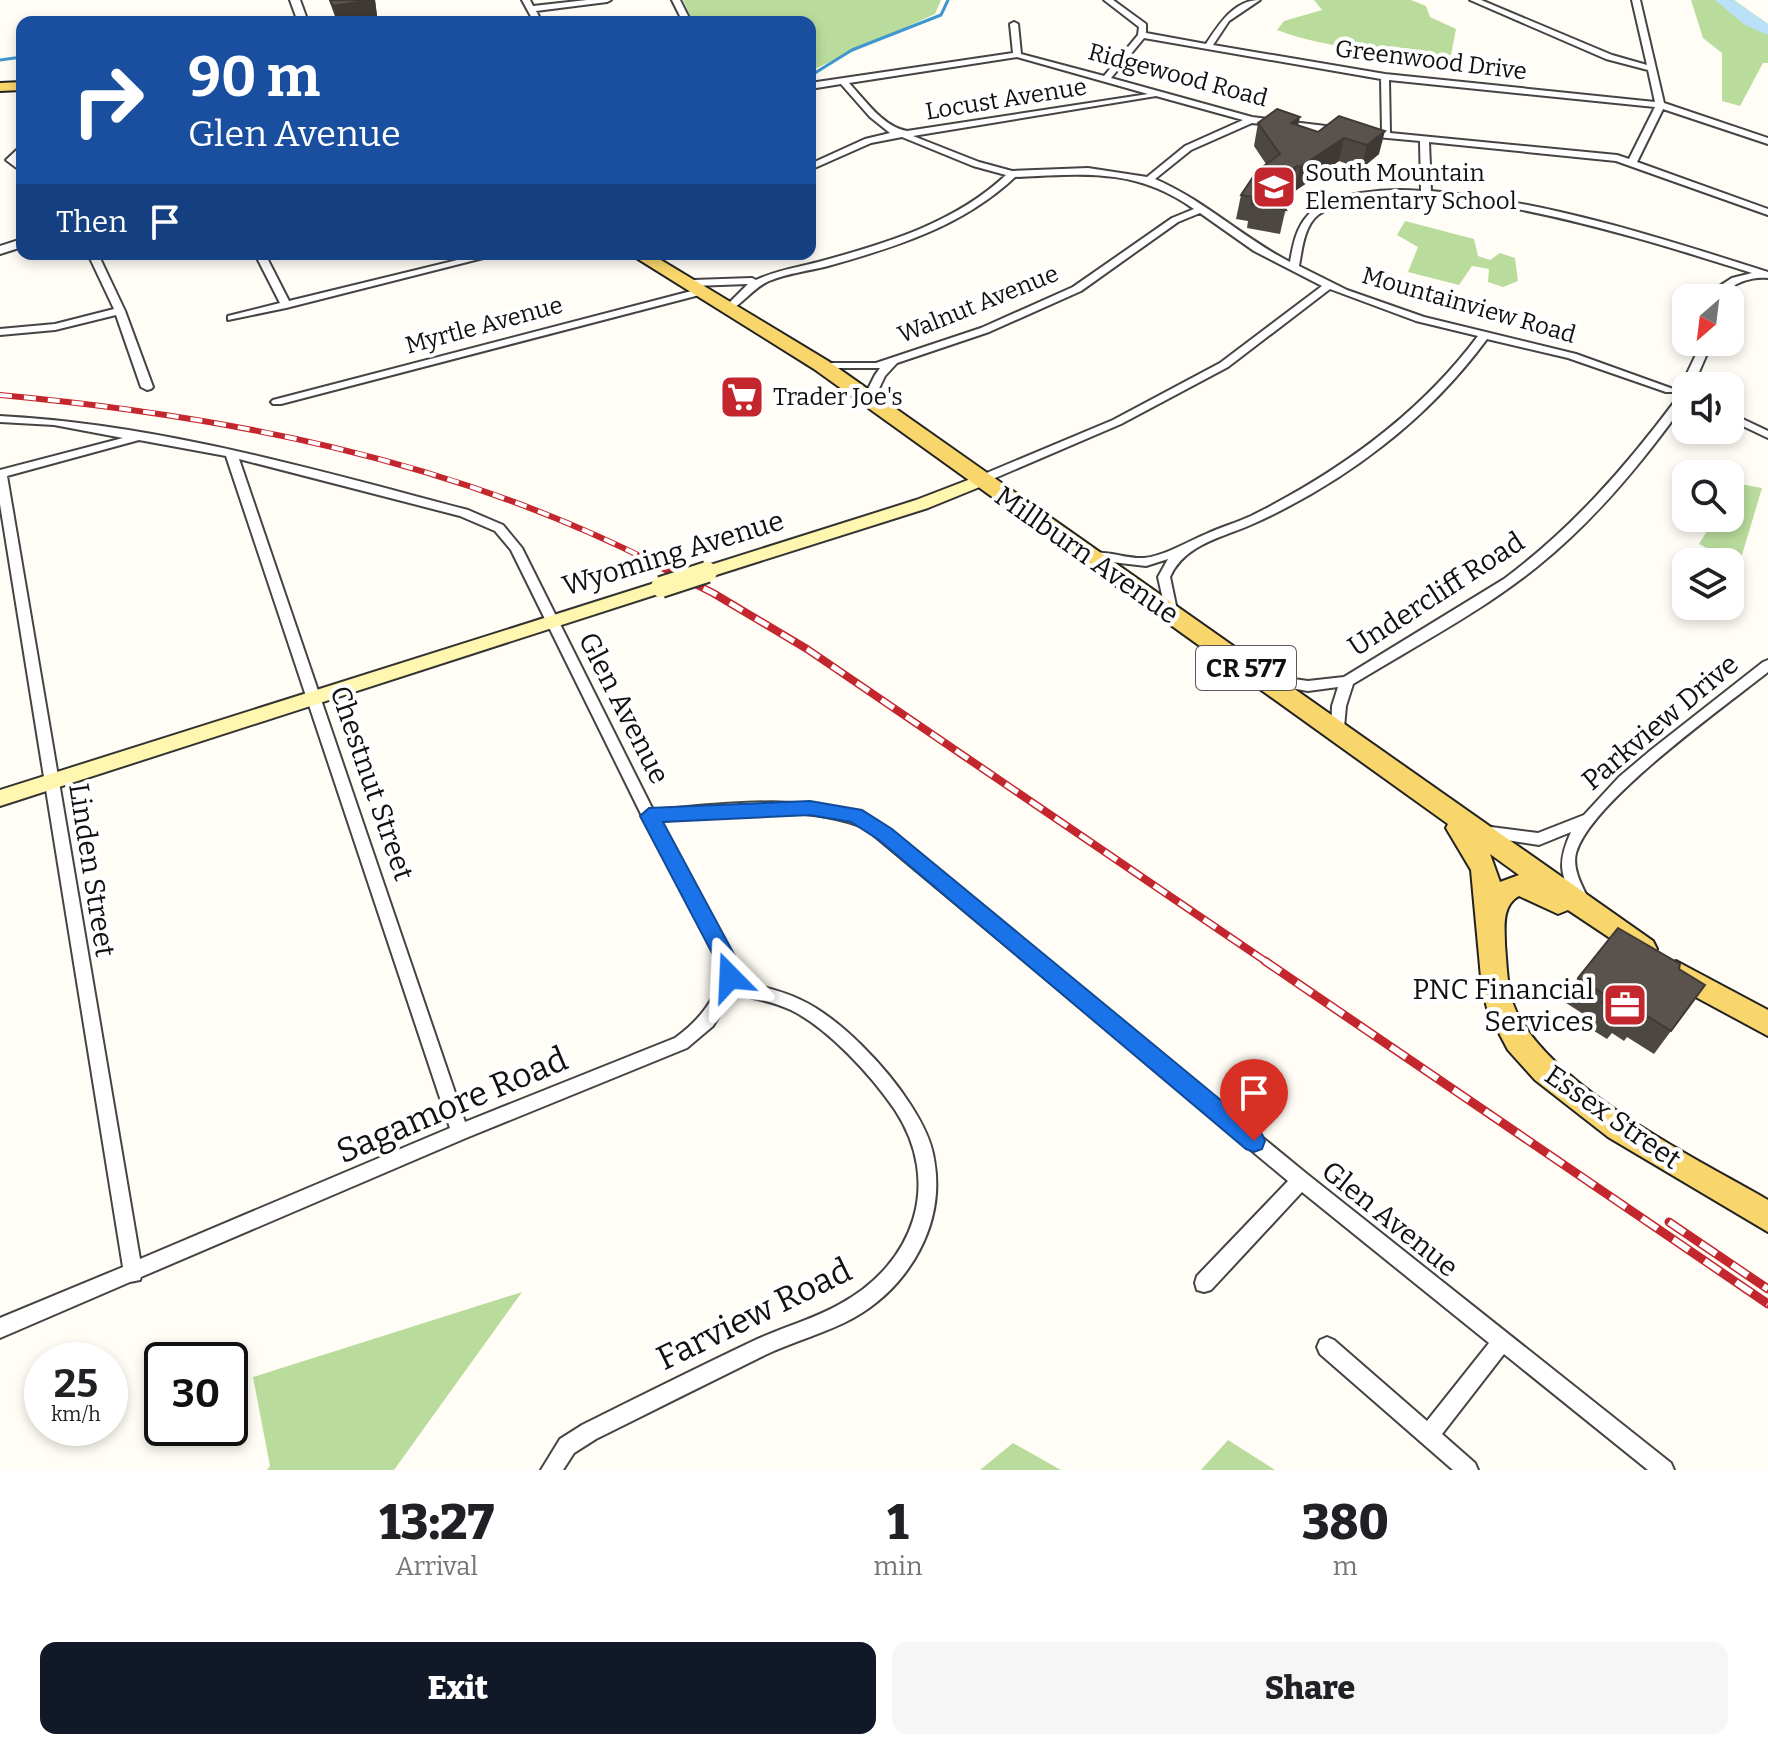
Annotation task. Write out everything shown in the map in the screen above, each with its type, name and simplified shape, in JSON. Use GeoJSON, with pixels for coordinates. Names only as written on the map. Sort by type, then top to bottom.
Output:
{"type":"FeatureCollection","features":[{"type":"Feature","properties":{"kind":"main road","name":"Millburn Avenue"},"geometry":{"type":"LineString","coordinates":[[650,260],[821,365],[1441,809],[1583,904],[1667,968],[1768,1024]]}},
{"type":"Feature","properties":{"kind":"main road","name":"Wyoming Avenue"},"geometry":{"type":"LineString","coordinates":[[0,798],[922,504],[981,480]]}},
{"type":"Feature","properties":{"kind":"main road","name":"Essex Street"},"geometry":{"type":"LineString","coordinates":[[1441,809],[1478,849],[1488,879],[1493,913],[1493,961],[1499,1002],[1510,1028],[1526,1053],[1566,1090],[1768,1217]]}},
{"type":"Feature","properties":{"kind":"main road"},"geometry":{"type":"LineString","coordinates":[[1493,913],[1502,893],[1509,887],[1524,886],[1667,968]]}},
{"type":"Feature","properties":{"kind":"street"},"geometry":{"type":"LineString","coordinates":[[529,4],[607,0]]}},
{"type":"Feature","properties":{"kind":"street"},"geometry":{"type":"LineString","coordinates":[[1106,79],[1142,35],[1143,26],[1108,0]]}},
{"type":"Feature","properties":{"kind":"street"},"geometry":{"type":"LineString","coordinates":[[1208,47],[1226,19],[1256,0]]}},
{"type":"Feature","properties":{"kind":"street"},"geometry":{"type":"LineString","coordinates":[[1474,0],[1609,57],[1652,69]]}},
{"type":"Feature","properties":{"kind":"street"},"geometry":{"type":"LineString","coordinates":[[1633,161],[1660,105],[1636,0]]}},
{"type":"Feature","properties":{"kind":"street"},"geometry":{"type":"LineString","coordinates":[[1014,24],[1017,55]]}},
{"type":"Feature","properties":{"kind":"street","name":"Greenwood Drive"},"geometry":{"type":"LineString","coordinates":[[1142,35],[1385,77],[1660,105],[1763,139]]}},
{"type":"Feature","properties":{"kind":"street","name":"Ridgewood Road"},"geometry":{"type":"LineString","coordinates":[[816,85],[1017,55],[1251,120],[1633,161],[1768,212]]}},
{"type":"Feature","properties":{"kind":"street"},"geometry":{"type":"LineString","coordinates":[[1385,77],[1386,135]]}},
{"type":"Feature","properties":{"kind":"street","name":"Mountainview Road"},"geometry":{"type":"LineString","coordinates":[[843,81],[873,115],[900,134],[976,164],[1012,174],[1088,171],[1149,180],[1175,191],[1241,239],[1328,286],[1390,310],[1572,356],[1670,390]]}},
{"type":"Feature","properties":{"kind":"street","name":"Locust Avenue"},"geometry":{"type":"LineString","coordinates":[[816,164],[868,141],[900,134],[1158,95]]}},
{"type":"Feature","properties":{"kind":"street"},"geometry":{"type":"LineString","coordinates":[[1149,180],[1188,148],[1251,120]]}},
{"type":"Feature","properties":{"kind":"street"},"geometry":{"type":"LineString","coordinates":[[1763,139],[1768,130]]}},
{"type":"Feature","properties":{"kind":"street"},"geometry":{"type":"LineString","coordinates":[[1424,140],[1426,194]]}},
{"type":"Feature","properties":{"kind":"street","name":"Myrtle Avenue"},"geometry":{"type":"LineString","coordinates":[[277,402],[697,287],[757,280],[907,237],[988,196],[1012,174]]}},
{"type":"Feature","properties":{"kind":"street"},"geometry":{"type":"LineString","coordinates":[[1294,269],[1302,229],[1321,209],[1365,193],[1426,194],[1572,218],[1766,274]]}},
{"type":"Feature","properties":{"kind":"street","name":"Walnut Avenue"},"geometry":{"type":"LineString","coordinates":[[821,365],[858,368],[893,362],[1046,304],[1112,267],[1175,220],[1200,210]]}},
{"type":"Feature","properties":{"kind":"street"},"geometry":{"type":"LineString","coordinates":[[1712,257],[1721,284],[1766,274]]}},
{"type":"Feature","properties":{"kind":"street"},"geometry":{"type":"LineString","coordinates":[[96,260],[120,311],[147,387]]}},
{"type":"Feature","properties":{"kind":"street"},"geometry":{"type":"LineString","coordinates":[[263,260],[286,305]]}},
{"type":"Feature","properties":{"kind":"street"},"geometry":{"type":"LineString","coordinates":[[232,318],[470,260]]}},
{"type":"Feature","properties":{"kind":"street","name":"Myrtle Avenue"},"geometry":{"type":"LineString","coordinates":[[730,307],[757,280]]}},
{"type":"Feature","properties":{"kind":"street","name":"Wyoming Avenue"},"geometry":{"type":"LineString","coordinates":[[981,480],[1117,422],[1224,365],[1328,286]]}},
{"type":"Feature","properties":{"kind":"street"},"geometry":{"type":"LineString","coordinates":[[0,332],[55,327],[120,311]]}},
{"type":"Feature","properties":{"kind":"street"},"geometry":{"type":"LineString","coordinates":[[1081,550],[1100,559],[1146,562],[1268,512],[1376,445],[1439,393],[1484,336]]}},
{"type":"Feature","properties":{"kind":"street","name":"Walnut Avenue"},"geometry":{"type":"LineString","coordinates":[[869,399],[880,375],[893,362]]}},
{"type":"Feature","properties":{"kind":"street"},"geometry":{"type":"LineString","coordinates":[[1670,390],[1672,399]]}},
{"type":"Feature","properties":{"kind":"street","name":"Undercliff Road"},"geometry":{"type":"LineString","coordinates":[[1261,679],[1292,685],[1347,681],[1509,582],[1581,521],[1672,416]]}},
{"type":"Feature","properties":{"kind":"street","name":"Glen Avenue"},"geometry":{"type":"LineString","coordinates":[[0,419],[54,422],[231,453],[485,520],[509,538],[649,816],[824,808],[855,816],[870,824],[1301,1180],[1664,1470]]}},
{"type":"Feature","properties":{"kind":"street"},"geometry":{"type":"LineString","coordinates":[[1744,423],[1768,435]]}},
{"type":"Feature","properties":{"kind":"street"},"geometry":{"type":"LineString","coordinates":[[1,474],[141,436]]}},
{"type":"Feature","properties":{"kind":"street","name":"Chestnut Street"},"geometry":{"type":"LineString","coordinates":[[231,453],[460,1132]]}},
{"type":"Feature","properties":{"kind":"street","name":"Linden Street"},"geometry":{"type":"LineString","coordinates":[[1,474],[133,1274]]}},
{"type":"Feature","properties":{"kind":"street"},"geometry":{"type":"LineString","coordinates":[[1172,615],[1164,577],[1170,562],[1186,548]]}},
{"type":"Feature","properties":{"kind":"street","name":"Parkview Drive"},"geometry":{"type":"LineString","coordinates":[[1475,829],[1506,838],[1539,839],[1586,819],[1642,767],[1768,665]]}},
{"type":"Feature","properties":{"kind":"street","name":"Undercliff Road"},"geometry":{"type":"LineString","coordinates":[[1338,734],[1339,706],[1347,681]]}},
{"type":"Feature","properties":{"kind":"street"},"geometry":{"type":"LineString","coordinates":[[649,816],[732,969],[729,985]]}},
{"type":"Feature","properties":{"kind":"street","name":"Parkview Drive"},"geometry":{"type":"LineString","coordinates":[[1583,904],[1569,870],[1568,855],[1586,819]]}},
{"type":"Feature","properties":{"kind":"street","name":"Sagamore Road"},"geometry":{"type":"LineString","coordinates":[[0,1328],[133,1274],[460,1132],[681,1043],[705,1023],[729,985]]}},
{"type":"Feature","properties":{"kind":"street","name":"Farview Road"},"geometry":{"type":"LineString","coordinates":[[551,1470],[567,1446],[589,1432],[772,1341],[861,1303],[902,1264],[923,1224],[927,1209],[928,1166],[916,1129],[901,1104],[862,1059],[802,1008],[729,985]]}},
{"type":"Feature","properties":{"kind":"street"},"geometry":{"type":"LineString","coordinates":[[1204,1283],[1301,1180]]}},
{"type":"Feature","properties":{"kind":"street"},"geometry":{"type":"LineString","coordinates":[[1428,1436],[1502,1342]]}},
{"type":"Feature","properties":{"kind":"street"},"geometry":{"type":"LineString","coordinates":[[1327,1347],[1468,1470]]}},
{"type":"Feature","properties":{"kind":"green space"},"geometry":{"type":"Polygon","coordinates":[[[683,0],[941,0],[935,14],[816,68],[816,16],[690,16],[683,0]]]}},
{"type":"Feature","properties":{"kind":"green space"},"geometry":{"type":"Polygon","coordinates":[[[1314,0],[1411,0],[1426,6],[1430,17],[1456,29],[1451,55],[1341,46],[1277,30],[1284,21],[1322,10],[1314,0]]]}},
{"type":"Feature","properties":{"kind":"green space"},"geometry":{"type":"Polygon","coordinates":[[[1691,0],[1734,0],[1768,24],[1768,63],[1763,63],[1740,106],[1722,101],[1722,53],[1703,38],[1691,0]]]}},
{"type":"Feature","properties":{"kind":"green space"},"geometry":{"type":"Polygon","coordinates":[[[1405,221],[1474,239],[1478,256],[1490,260],[1500,253],[1515,258],[1518,281],[1503,287],[1488,282],[1489,269],[1472,266],[1459,285],[1408,272],[1418,247],[1397,235],[1405,221]]]}},
{"type":"Feature","properties":{"kind":"green space"},"geometry":{"type":"Polygon","coordinates":[[[1744,485],[1762,488],[1744,548],[1707,548],[1699,544],[1706,532],[1744,532],[1744,485]]]}},
{"type":"Feature","properties":{"kind":"green space"},"geometry":{"type":"Polygon","coordinates":[[[522,1292],[394,1470],[267,1470],[270,1466],[253,1377],[522,1292]]]}},
{"type":"Feature","properties":{"kind":"green space"},"geometry":{"type":"Polygon","coordinates":[[[1228,1440],[1275,1470],[1201,1470],[1228,1440]]]}},
{"type":"Feature","properties":{"kind":"green space"},"geometry":{"type":"Polygon","coordinates":[[[1013,1443],[1061,1470],[980,1470],[1013,1443]]]}},
{"type":"Feature","properties":{"kind":"building"},"geometry":{"type":"Polygon","coordinates":[[[330,0],[370,0],[333,6],[330,0]]]}},
{"type":"Feature","properties":{"kind":"building"},"geometry":{"type":"Polygon","coordinates":[[[1277,109],[1300,117],[1291,123],[1318,132],[1339,116],[1385,131],[1367,145],[1344,138],[1287,173],[1280,191],[1289,194],[1281,201],[1286,210],[1252,204],[1253,197],[1241,195],[1257,171],[1280,154],[1258,123],[1277,109]]]}},
{"type":"Feature","properties":{"kind":"building"},"geometry":{"type":"Polygon","coordinates":[[[1618,928],[1680,964],[1679,969],[1705,985],[1671,1031],[1644,1014],[1641,1018],[1628,1009],[1623,1016],[1602,1003],[1607,996],[1578,978],[1618,928]]]}},
{"type":"Feature","properties":{"kind":"waterway"},"geometry":{"type":"LineString","coordinates":[[816,72],[852,50],[941,15],[948,0]]}},
{"type":"Feature","properties":{"kind":"waterway"},"geometry":{"type":"LineString","coordinates":[[1723,0],[1751,22],[1768,30]]}},
{"type":"Feature","properties":{"kind":"waterway"},"geometry":{"type":"LineString","coordinates":[[0,60],[16,58]]}},
{"type":"Feature","properties":{"kind":"railway"},"geometry":{"type":"LineString","coordinates":[[0,395],[169,415],[335,448],[497,496],[576,527],[653,563]]}},
{"type":"Feature","properties":{"kind":"railway"},"geometry":{"type":"LineString","coordinates":[[653,563],[713,593],[807,649],[1268,963]]}},
{"type":"Feature","properties":{"kind":"railway"},"geometry":{"type":"LineString","coordinates":[[1265,961],[1768,1304]]}},
{"type":"Feature","properties":{"kind":"railway"},"geometry":{"type":"LineString","coordinates":[[1669,1222],[1768,1289]]}},
{"type":"Feature","properties":{"kind":"place","name":"South Mountain Elementary School"},"geometry":{"type":"Point","coordinates":[1274,187]}},
{"type":"Feature","properties":{"kind":"place","name":"Trader Joe's"},"geometry":{"type":"Point","coordinates":[742,397]}},
{"type":"Feature","properties":{"kind":"place","name":"PNC Financial Services"},"geometry":{"type":"Point","coordinates":[1625,1005]}},
{"type":"Feature","properties":{"kind":"route"},"geometry":{"type":"LineString","coordinates":[[730,977],[732,969],[649,816],[810,808],[824,808],[855,816],[886,834],[1254,1141]]}}]}
